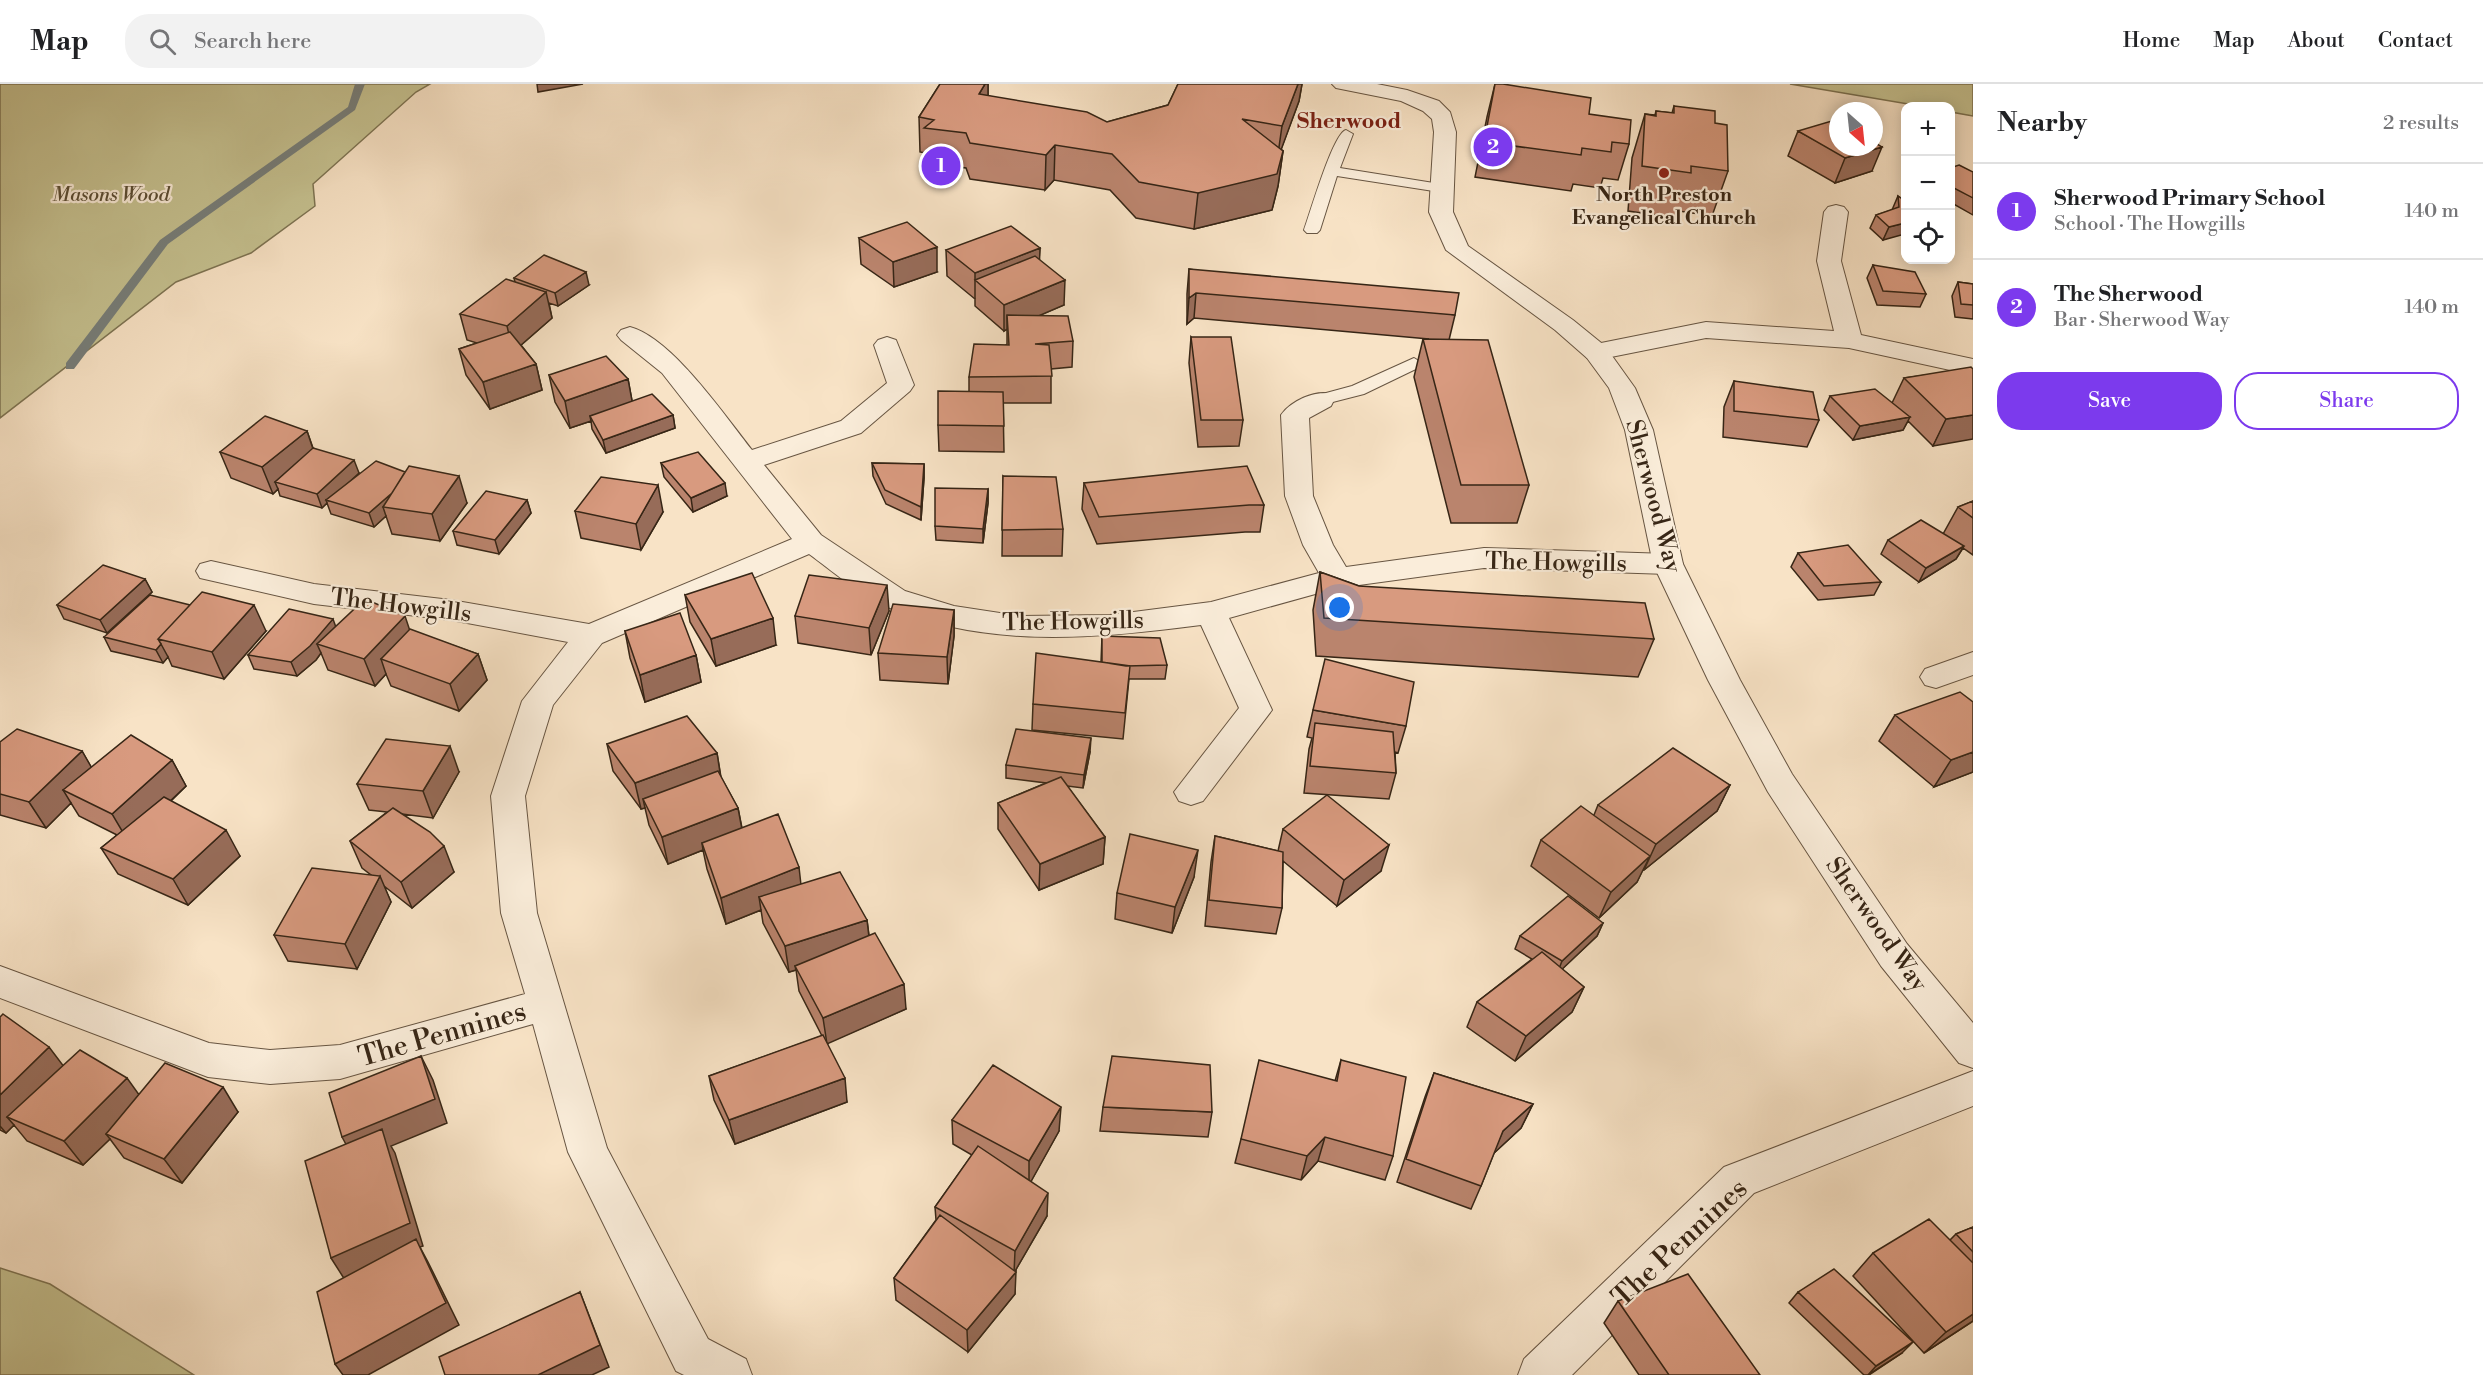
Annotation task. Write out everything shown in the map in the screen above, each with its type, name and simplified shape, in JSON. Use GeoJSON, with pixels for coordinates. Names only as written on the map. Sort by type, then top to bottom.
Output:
{"type":"FeatureCollection","features":[{"type":"Feature","properties":{"kind":"street","name":"Sherwood Way"},"geometry":{"type":"LineString","coordinates":[[1343,84],[1407,96],[1431,105],[1442,117],[1444,132],[1440,188],[1441,212],[1458,250],[1564,325],[1596,352],[1622,388],[1639,430],[1668,564],[1724,680],[1780,783],[1894,955],[1973,1051]]}},
{"type":"Feature","properties":{"kind":"street"},"geometry":{"type":"LineString","coordinates":[[1836,212],[1829,261],[1849,340]]}},
{"type":"Feature","properties":{"kind":"street"},"geometry":{"type":"LineString","coordinates":[[1596,352],[1706,330],[1849,340],[1973,367]]}},
{"type":"Feature","properties":{"kind":"street","name":"The Howgills"},"geometry":{"type":"LineString","coordinates":[[630,335],[671,367],[811,542],[894,598],[953,616],[1019,627],[1110,626],[1211,613],[1337,578],[1484,558],[1668,564]]}},
{"type":"Feature","properties":{"kind":"street"},"geometry":{"type":"LineString","coordinates":[[747,461],[851,427],[901,385],[887,345]]}},
{"type":"Feature","properties":{"kind":"street"},"geometry":{"type":"LineString","coordinates":[[1321,400],[1295,415],[1299,496],[1318,545],[1337,578]]}},
{"type":"Feature","properties":{"kind":"street"},"geometry":{"type":"LineString","coordinates":[[547,1004],[519,913],[508,796],[538,701],[591,635],[811,542]]}},
{"type":"Feature","properties":{"kind":"street","name":"The Howgills"},"geometry":{"type":"LineString","coordinates":[[211,571],[314,594],[452,610],[591,635]]}},
{"type":"Feature","properties":{"kind":"street"},"geometry":{"type":"LineString","coordinates":[[1191,792],[1256,710],[1211,613]]}},
{"type":"Feature","properties":{"kind":"street"},"geometry":{"type":"LineString","coordinates":[[1936,677],[1973,663]]}},
{"type":"Feature","properties":{"kind":"street","name":"The Pennines"},"geometry":{"type":"LineString","coordinates":[[0,982],[208,1060],[270,1067],[340,1062],[547,1004],[588,1152],[692,1355],[730,1375]]}},
{"type":"Feature","properties":{"kind":"street","name":"The Pennines"},"geometry":{"type":"LineString","coordinates":[[1540,1375],[1739,1180],[1973,1088]]}},
{"type":"Feature","properties":{"kind":"lane"},"geometry":{"type":"LineString","coordinates":[[1312,230],[1346,134]]}},
{"type":"Feature","properties":{"kind":"lane"},"geometry":{"type":"LineString","coordinates":[[1332,171],[1440,188]]}},
{"type":"Feature","properties":{"kind":"lane"},"geometry":{"type":"LineString","coordinates":[[1321,400],[1358,390],[1414,363]]}},
{"type":"Feature","properties":{"kind":"green space","name":"Masons Wood"},"geometry":{"type":"Polygon","coordinates":[[[0,84],[430,84],[416,92],[313,184],[315,206],[251,253],[176,282],[0,418],[0,84]]]}},
{"type":"Feature","properties":{"kind":"green space"},"geometry":{"type":"Polygon","coordinates":[[[1790,84],[1973,84],[1973,116],[1955,113],[1955,102],[1901,103],[1790,84]]]}},
{"type":"Feature","properties":{"kind":"green space"},"geometry":{"type":"Polygon","coordinates":[[[0,1268],[50,1284],[194,1375],[0,1375],[0,1268]]]}},
{"type":"Feature","properties":{"kind":"building"},"geometry":{"type":"Polygon","coordinates":[[[940,84],[985,84],[979,94],[1087,112],[1107,122],[1168,105],[1178,84],[1298,84],[1282,126],[1242,119],[1283,151],[1277,174],[1198,193],[1139,182],[1112,154],[1055,145],[1046,155],[970,143],[966,133],[924,128],[934,120],[919,117],[940,84]]]}},
{"type":"Feature","properties":{"kind":"building"},"geometry":{"type":"Polygon","coordinates":[[[1495,84],[1591,98],[1589,114],[1631,120],[1629,144],[1612,142],[1611,152],[1582,148],[1581,155],[1484,142],[1495,84]]]}},
{"type":"Feature","properties":{"kind":"building"},"geometry":{"type":"Polygon","coordinates":[[[1674,106],[1715,111],[1715,123],[1727,125],[1728,171],[1691,166],[1691,173],[1642,166],[1645,114],[1656,116],[1656,111],[1674,113],[1674,106]]]}},
{"type":"Feature","properties":{"kind":"building"},"geometry":{"type":"Polygon","coordinates":[[[1829,122],[1829,149],[1798,131],[1829,122]]]}},
{"type":"Feature","properties":{"kind":"building"},"geometry":{"type":"Polygon","coordinates":[[[1959,165],[1973,172],[1973,198],[1955,189],[1955,166],[1959,165]]]}},
{"type":"Feature","properties":{"kind":"building"},"geometry":{"type":"Polygon","coordinates":[[[1898,196],[1901,198],[1901,224],[1889,227],[1876,215],[1899,207],[1898,196]]]}},
{"type":"Feature","properties":{"kind":"building"},"geometry":{"type":"Polygon","coordinates":[[[907,222],[937,247],[893,262],[859,238],[907,222]]]}},
{"type":"Feature","properties":{"kind":"building"},"geometry":{"type":"Polygon","coordinates":[[[1011,226],[1040,248],[975,273],[946,250],[1011,226]]]}},
{"type":"Feature","properties":{"kind":"building"},"geometry":{"type":"Polygon","coordinates":[[[544,255],[586,272],[555,293],[514,278],[544,255]]]}},
{"type":"Feature","properties":{"kind":"building"},"geometry":{"type":"Polygon","coordinates":[[[1035,256],[1065,280],[1004,305],[975,280],[1035,256]]]}},
{"type":"Feature","properties":{"kind":"building"},"geometry":{"type":"Polygon","coordinates":[[[1873,265],[1915,272],[1926,294],[1883,291],[1873,265]]]}},
{"type":"Feature","properties":{"kind":"building"},"geometry":{"type":"Polygon","coordinates":[[[1189,269],[1459,293],[1455,315],[1196,293],[1189,298],[1189,269]]]}},
{"type":"Feature","properties":{"kind":"building"},"geometry":{"type":"Polygon","coordinates":[[[506,279],[546,292],[507,326],[460,314],[506,279]]]}},
{"type":"Feature","properties":{"kind":"building"},"geometry":{"type":"Polygon","coordinates":[[[1958,282],[1973,284],[1973,305],[1961,304],[1958,282]]]}},
{"type":"Feature","properties":{"kind":"building"},"geometry":{"type":"Polygon","coordinates":[[[1007,315],[1068,316],[1073,341],[1035,344],[1049,345],[1052,376],[969,377],[974,344],[1009,345],[1007,315]]]}},
{"type":"Feature","properties":{"kind":"building"},"geometry":{"type":"Polygon","coordinates":[[[510,332],[536,364],[483,382],[459,349],[510,332]]]}},
{"type":"Feature","properties":{"kind":"building"},"geometry":{"type":"Polygon","coordinates":[[[1191,337],[1231,337],[1243,420],[1201,420],[1191,337]]]}},
{"type":"Feature","properties":{"kind":"building"},"geometry":{"type":"Polygon","coordinates":[[[1423,339],[1488,340],[1529,485],[1461,485],[1423,339]]]}},
{"type":"Feature","properties":{"kind":"building"},"geometry":{"type":"Polygon","coordinates":[[[606,356],[628,379],[565,401],[549,375],[606,356]]]}},
{"type":"Feature","properties":{"kind":"building"},"geometry":{"type":"Polygon","coordinates":[[[1971,367],[1973,369],[1973,415],[1946,419],[1904,378],[1971,367]]]}},
{"type":"Feature","properties":{"kind":"building"},"geometry":{"type":"Polygon","coordinates":[[[1734,381],[1813,392],[1819,420],[1734,411],[1734,381]]]}},
{"type":"Feature","properties":{"kind":"building"},"geometry":{"type":"Polygon","coordinates":[[[1875,389],[1910,417],[1860,426],[1830,396],[1875,389]]]}},
{"type":"Feature","properties":{"kind":"building"},"geometry":{"type":"Polygon","coordinates":[[[938,391],[1003,392],[1004,426],[938,425],[938,391]]]}},
{"type":"Feature","properties":{"kind":"building"},"geometry":{"type":"Polygon","coordinates":[[[652,394],[673,415],[603,440],[590,416],[652,394]]]}},
{"type":"Feature","properties":{"kind":"building"},"geometry":{"type":"Polygon","coordinates":[[[265,416],[307,431],[262,467],[220,452],[265,416]]]}},
{"type":"Feature","properties":{"kind":"building"},"geometry":{"type":"Polygon","coordinates":[[[313,448],[354,460],[317,494],[275,482],[313,448]]]}},
{"type":"Feature","properties":{"kind":"building"},"geometry":{"type":"Polygon","coordinates":[[[698,452],[725,483],[691,498],[661,463],[698,452]]]}},
{"type":"Feature","properties":{"kind":"building"},"geometry":{"type":"Polygon","coordinates":[[[376,461],[405,472],[392,493],[369,513],[326,500],[376,461]]]}},
{"type":"Feature","properties":{"kind":"building"},"geometry":{"type":"Polygon","coordinates":[[[872,463],[924,464],[921,507],[885,490],[872,463]]]}},
{"type":"Feature","properties":{"kind":"building"},"geometry":{"type":"Polygon","coordinates":[[[409,466],[459,476],[432,514],[383,507],[409,466]]]}},
{"type":"Feature","properties":{"kind":"building"},"geometry":{"type":"Polygon","coordinates":[[[1247,466],[1264,505],[1099,517],[1084,483],[1247,466]]]}},
{"type":"Feature","properties":{"kind":"building"},"geometry":{"type":"Polygon","coordinates":[[[1003,476],[1056,477],[1063,529],[1002,530],[1003,476]]]}},
{"type":"Feature","properties":{"kind":"building"},"geometry":{"type":"Polygon","coordinates":[[[601,477],[658,485],[636,524],[575,511],[601,477]]]}},
{"type":"Feature","properties":{"kind":"building"},"geometry":{"type":"Polygon","coordinates":[[[935,488],[988,489],[983,529],[935,526],[935,488]]]}},
{"type":"Feature","properties":{"kind":"building"},"geometry":{"type":"Polygon","coordinates":[[[486,491],[527,500],[495,540],[453,531],[486,491]]]}},
{"type":"Feature","properties":{"kind":"building"},"geometry":{"type":"Polygon","coordinates":[[[1973,501],[1973,518],[1958,507],[1973,501]]]}},
{"type":"Feature","properties":{"kind":"building"},"geometry":{"type":"Polygon","coordinates":[[[1921,520],[1964,546],[1926,568],[1888,540],[1921,520]]]}},
{"type":"Feature","properties":{"kind":"building"},"geometry":{"type":"Polygon","coordinates":[[[1848,545],[1881,582],[1824,586],[1798,553],[1848,545]]]}},
{"type":"Feature","properties":{"kind":"building"},"geometry":{"type":"Polygon","coordinates":[[[103,565],[145,579],[100,620],[57,605],[103,565]]]}},
{"type":"Feature","properties":{"kind":"building"},"geometry":{"type":"Polygon","coordinates":[[[1320,572],[1359,586],[1645,603],[1654,639],[1324,618],[1320,572]]]}},
{"type":"Feature","properties":{"kind":"building"},"geometry":{"type":"Polygon","coordinates":[[[752,573],[773,618],[711,639],[685,595],[752,573]]]}},
{"type":"Feature","properties":{"kind":"building"},"geometry":{"type":"Polygon","coordinates":[[[809,575],[887,585],[869,628],[795,616],[809,575]]]}},
{"type":"Feature","properties":{"kind":"building"},"geometry":{"type":"Polygon","coordinates":[[[202,592],[254,605],[212,652],[158,639],[202,592]]]}},
{"type":"Feature","properties":{"kind":"building"},"geometry":{"type":"Polygon","coordinates":[[[150,595],[190,605],[158,639],[161,644],[156,650],[104,637],[150,595]]]}},
{"type":"Feature","properties":{"kind":"building"},"geometry":{"type":"Polygon","coordinates":[[[365,599],[405,616],[364,659],[317,644],[365,599]]]}},
{"type":"Feature","properties":{"kind":"building"},"geometry":{"type":"Polygon","coordinates":[[[893,604],[954,610],[947,657],[878,653],[893,604]]]}},
{"type":"Feature","properties":{"kind":"building"},"geometry":{"type":"Polygon","coordinates":[[[289,609],[333,619],[310,646],[291,662],[248,655],[289,609]]]}},
{"type":"Feature","properties":{"kind":"building"},"geometry":{"type":"Polygon","coordinates":[[[680,613],[696,655],[640,675],[625,631],[680,613]]]}},
{"type":"Feature","properties":{"kind":"building"},"geometry":{"type":"Polygon","coordinates":[[[410,629],[478,654],[450,684],[381,659],[410,629]]]}},
{"type":"Feature","properties":{"kind":"building"},"geometry":{"type":"Polygon","coordinates":[[[1102,636],[1160,638],[1167,665],[1126,666],[1102,662],[1102,636]]]}},
{"type":"Feature","properties":{"kind":"building"},"geometry":{"type":"Polygon","coordinates":[[[1036,653],[1130,666],[1125,713],[1033,704],[1036,653]]]}},
{"type":"Feature","properties":{"kind":"building"},"geometry":{"type":"Polygon","coordinates":[[[1325,659],[1414,682],[1406,726],[1313,710],[1325,659]]]}},
{"type":"Feature","properties":{"kind":"building"},"geometry":{"type":"Polygon","coordinates":[[[1960,692],[1973,702],[1973,752],[1951,760],[1895,715],[1960,692]]]}},
{"type":"Feature","properties":{"kind":"building"},"geometry":{"type":"Polygon","coordinates":[[[687,716],[717,753],[635,783],[607,744],[687,716]]]}},
{"type":"Feature","properties":{"kind":"building"},"geometry":{"type":"Polygon","coordinates":[[[1315,723],[1393,732],[1396,773],[1310,766],[1315,723]]]}},
{"type":"Feature","properties":{"kind":"building"},"geometry":{"type":"Polygon","coordinates":[[[17,729],[82,751],[29,802],[0,794],[0,742],[17,729]]]}},
{"type":"Feature","properties":{"kind":"building"},"geometry":{"type":"Polygon","coordinates":[[[1016,729],[1091,738],[1084,775],[1006,765],[1016,729]]]}},
{"type":"Feature","properties":{"kind":"building"},"geometry":{"type":"Polygon","coordinates":[[[131,735],[172,760],[112,814],[63,790],[131,735]]]}},
{"type":"Feature","properties":{"kind":"building"},"geometry":{"type":"Polygon","coordinates":[[[386,739],[450,746],[423,791],[357,784],[386,739]]]}},
{"type":"Feature","properties":{"kind":"building"},"geometry":{"type":"Polygon","coordinates":[[[1673,748],[1730,785],[1656,844],[1598,805],[1673,748]]]}},
{"type":"Feature","properties":{"kind":"building"},"geometry":{"type":"Polygon","coordinates":[[[718,771],[738,808],[662,837],[643,799],[718,771]]]}},
{"type":"Feature","properties":{"kind":"building"},"geometry":{"type":"Polygon","coordinates":[[[1061,777],[1105,837],[1040,864],[998,803],[1061,777]]]}},
{"type":"Feature","properties":{"kind":"building"},"geometry":{"type":"Polygon","coordinates":[[[1327,795],[1389,845],[1344,880],[1283,829],[1327,795]]]}},
{"type":"Feature","properties":{"kind":"building"},"geometry":{"type":"Polygon","coordinates":[[[164,797],[226,830],[173,879],[101,848],[164,797]]]}},
{"type":"Feature","properties":{"kind":"building"},"geometry":{"type":"Polygon","coordinates":[[[1581,806],[1650,856],[1611,892],[1541,840],[1581,806]]]}},
{"type":"Feature","properties":{"kind":"building"},"geometry":{"type":"Polygon","coordinates":[[[393,808],[430,832],[444,846],[401,882],[350,841],[393,808]]]}},
{"type":"Feature","properties":{"kind":"building"},"geometry":{"type":"Polygon","coordinates":[[[778,814],[799,867],[721,898],[702,843],[778,814]]]}},
{"type":"Feature","properties":{"kind":"building"},"geometry":{"type":"Polygon","coordinates":[[[1130,834],[1198,850],[1175,907],[1117,893],[1130,834]]]}},
{"type":"Feature","properties":{"kind":"building"},"geometry":{"type":"Polygon","coordinates":[[[1215,836],[1283,852],[1282,908],[1209,900],[1215,836]]]}},
{"type":"Feature","properties":{"kind":"building"},"geometry":{"type":"Polygon","coordinates":[[[312,868],[380,876],[345,944],[274,935],[312,868]]]}},
{"type":"Feature","properties":{"kind":"building"},"geometry":{"type":"Polygon","coordinates":[[[840,872],[867,920],[785,946],[759,897],[840,872]]]}},
{"type":"Feature","properties":{"kind":"building"},"geometry":{"type":"Polygon","coordinates":[[[1568,896],[1603,923],[1562,961],[1520,936],[1568,896]]]}},
{"type":"Feature","properties":{"kind":"building"},"geometry":{"type":"Polygon","coordinates":[[[875,933],[904,984],[823,1018],[795,966],[875,933]]]}},
{"type":"Feature","properties":{"kind":"building"},"geometry":{"type":"Polygon","coordinates":[[[1542,952],[1584,987],[1526,1036],[1477,1002],[1542,952]]]}},
{"type":"Feature","properties":{"kind":"building"},"geometry":{"type":"Polygon","coordinates":[[[3,1014],[49,1047],[0,1095],[0,1017],[3,1014]]]}},
{"type":"Feature","properties":{"kind":"building"},"geometry":{"type":"Polygon","coordinates":[[[823,1035],[845,1078],[729,1120],[709,1076],[823,1035]]]}},
{"type":"Feature","properties":{"kind":"building"},"geometry":{"type":"Polygon","coordinates":[[[80,1050],[127,1078],[64,1141],[7,1117],[80,1050]]]}},
{"type":"Feature","properties":{"kind":"building"},"geometry":{"type":"Polygon","coordinates":[[[421,1056],[435,1099],[342,1137],[329,1093],[421,1056]]]}},
{"type":"Feature","properties":{"kind":"building"},"geometry":{"type":"Polygon","coordinates":[[[1112,1056],[1210,1065],[1212,1112],[1103,1107],[1112,1056]]]}},
{"type":"Feature","properties":{"kind":"building"},"geometry":{"type":"Polygon","coordinates":[[[1259,1060],[1337,1081],[1341,1060],[1406,1077],[1393,1156],[1325,1137],[1307,1156],[1241,1139],[1259,1060]]]}},
{"type":"Feature","properties":{"kind":"building"},"geometry":{"type":"Polygon","coordinates":[[[165,1063],[223,1087],[164,1159],[106,1134],[165,1063]]]}},
{"type":"Feature","properties":{"kind":"building"},"geometry":{"type":"Polygon","coordinates":[[[993,1065],[1061,1107],[1029,1161],[952,1120],[993,1065]]]}},
{"type":"Feature","properties":{"kind":"building"},"geometry":{"type":"Polygon","coordinates":[[[1434,1073],[1533,1104],[1503,1131],[1481,1186],[1406,1159],[1434,1073]]]}},
{"type":"Feature","properties":{"kind":"building"},"geometry":{"type":"Polygon","coordinates":[[[382,1129],[410,1223],[331,1258],[305,1161],[382,1129]]]}},
{"type":"Feature","properties":{"kind":"building"},"geometry":{"type":"Polygon","coordinates":[[[978,1146],[1048,1193],[1015,1251],[935,1207],[978,1146]]]}},
{"type":"Feature","properties":{"kind":"building"},"geometry":{"type":"Polygon","coordinates":[[[940,1215],[1016,1272],[967,1330],[894,1278],[940,1215]]]}},
{"type":"Feature","properties":{"kind":"building"},"geometry":{"type":"Polygon","coordinates":[[[1929,1219],[1973,1263],[1973,1314],[1946,1332],[1873,1253],[1929,1219]]]}},
{"type":"Feature","properties":{"kind":"building"},"geometry":{"type":"Polygon","coordinates":[[[1973,1227],[1973,1252],[1956,1234],[1973,1227]]]}},
{"type":"Feature","properties":{"kind":"building"},"geometry":{"type":"Polygon","coordinates":[[[416,1239],[446,1303],[335,1364],[317,1292],[416,1239]]]}},
{"type":"Feature","properties":{"kind":"building"},"geometry":{"type":"Polygon","coordinates":[[[1834,1269],[1913,1342],[1876,1366],[1798,1292],[1834,1269]]]}},
{"type":"Feature","properties":{"kind":"building"},"geometry":{"type":"Polygon","coordinates":[[[1688,1274],[1760,1375],[1669,1375],[1618,1301],[1688,1274]]]}},
{"type":"Feature","properties":{"kind":"building"},"geometry":{"type":"Polygon","coordinates":[[[580,1292],[600,1345],[538,1375],[445,1375],[439,1357],[580,1292]]]}},
{"type":"Feature","properties":{"kind":"waterway"},"geometry":{"type":"LineString","coordinates":[[70,366],[164,242],[352,108],[360,84]]}},
{"type":"Feature","properties":{"kind":"place","name":"The Sherwood"},"geometry":{"type":"Point","coordinates":[1493,147]}},
{"type":"Feature","properties":{"kind":"place","name":"Sherwood Primary School"},"geometry":{"type":"Point","coordinates":[941,166]}},
{"type":"Feature","properties":{"kind":"place","name":"North Preston Evangelical Church"},"geometry":{"type":"Point","coordinates":[1664,173]}},
{"type":"Feature","properties":{"kind":"district","name":"Sherwood"},"geometry":{"type":"Point","coordinates":[1349,120]}}]}
